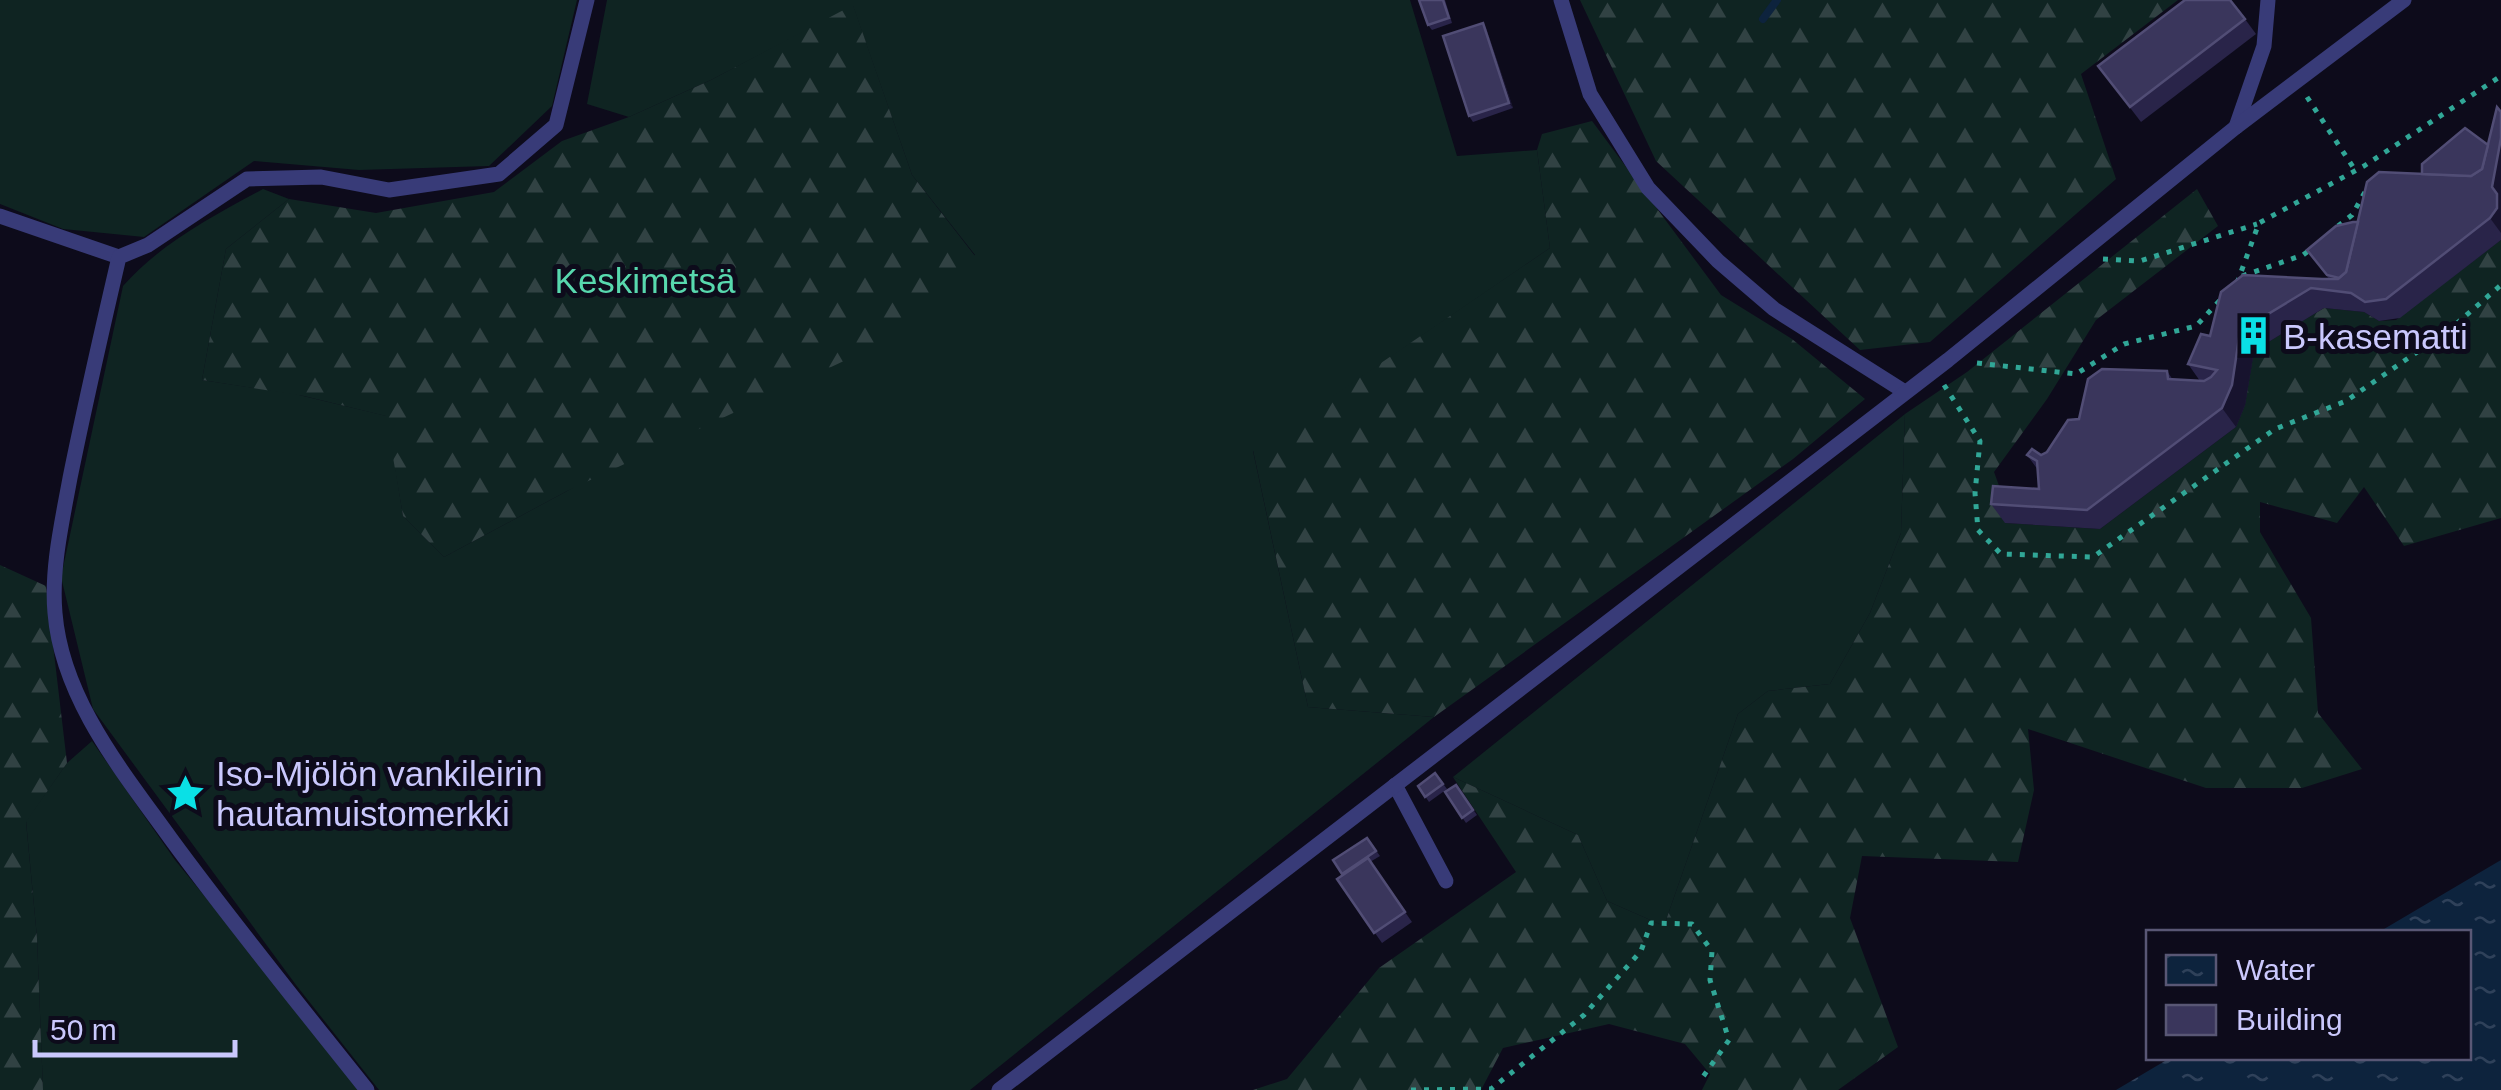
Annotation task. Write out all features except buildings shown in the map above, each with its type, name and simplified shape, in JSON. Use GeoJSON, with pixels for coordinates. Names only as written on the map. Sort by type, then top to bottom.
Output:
{"type":"FeatureCollection","features":[{"type":"Feature","properties":{"kind":"lane"},"geometry":{"type":"LineString","coordinates":[[0,216],[119,256],[148,246],[247,179],[320,176],[390,190],[498,174],[556,125],[587,0]]}},
{"type":"Feature","properties":{"kind":"lane"},"geometry":{"type":"LineString","coordinates":[[1561,0],[1590,94],[1648,188],[1718,260],[1774,310],[1905,392]]}},
{"type":"Feature","properties":{"kind":"lane"},"geometry":{"type":"LineString","coordinates":[[2236,127],[2264,46],[2268,0]]}},
{"type":"Feature","properties":{"kind":"lane"},"geometry":{"type":"LineString","coordinates":[[999,1090],[1941,365],[2236,127],[2404,0]]}},
{"type":"Feature","properties":{"kind":"lane"},"geometry":{"type":"LineString","coordinates":[[119,256],[63,515],[55,614],[63,654],[91,720],[132,785],[200,879],[367,1090]]}},
{"type":"Feature","properties":{"kind":"lane"},"geometry":{"type":"LineString","coordinates":[[1395,784],[1446,882]]}},
{"type":"Feature","properties":{"kind":"path"},"geometry":{"type":"LineString","coordinates":[[2076,256],[2140,261],[2258,223],[2373,160],[2501,76]]}},
{"type":"Feature","properties":{"kind":"path"},"geometry":{"type":"LineString","coordinates":[[2297,81],[2356,170]]}},
{"type":"Feature","properties":{"kind":"path"},"geometry":{"type":"LineString","coordinates":[[2373,160],[2374,176]]}},
{"type":"Feature","properties":{"kind":"path"},"geometry":{"type":"LineString","coordinates":[[2328,235],[2352,215],[2367,190]]}},
{"type":"Feature","properties":{"kind":"path"},"geometry":{"type":"LineString","coordinates":[[1941,365],[2076,374],[2124,344],[2196,326],[2240,277],[2258,223]]}},
{"type":"Feature","properties":{"kind":"path"},"geometry":{"type":"LineString","coordinates":[[2240,277],[2303,255],[2315,245]]}},
{"type":"Feature","properties":{"kind":"path"},"geometry":{"type":"LineString","coordinates":[[1941,365],[1980,441],[1978,530],[2001,554],[2093,558],[2276,430],[2346,401],[2449,330],[2501,285]]}},
{"type":"Feature","properties":{"kind":"path"},"geometry":{"type":"LineString","coordinates":[[1411,1090],[1491,1089],[1584,1015],[1641,951],[1650,923],[1692,924],[1712,951],[1710,980],[1729,1040],[1700,1081]]}},
{"type":"Feature","properties":{"kind":"green space"},"geometry":{"type":"Polygon","coordinates":[[[0,0],[577,0],[552,106],[489,166],[359,170],[254,161],[144,237],[63,229],[0,204],[0,0]]]}},
{"type":"Feature","properties":{"kind":"green space"},"geometry":{"type":"Polygon","coordinates":[[[607,0],[1410,0],[1457,156],[1537,150],[1550,248],[1253,451],[1308,707],[1434,717],[970,1090],[379,1090],[296,985],[93,709],[61,577],[123,286],[171,244],[263,189],[289,199],[226,249],[202,380],[295,394],[387,416],[403,516],[444,557],[567,491],[975,255],[912,175],[853,6],[711,80],[629,117],[587,104],[607,0]]]}},
{"type":"Feature","properties":{"kind":"green space"},"geometry":{"type":"Polygon","coordinates":[[[1580,0],[2178,0],[2081,74],[2116,179],[1930,342],[1860,350],[1656,161],[1580,0]]]}},
{"type":"Feature","properties":{"kind":"green space","name":"Keskimetsä"},"geometry":{"type":"Polygon","coordinates":[[[853,5],[912,175],[975,256],[897,336],[567,491],[444,557],[403,516],[386,416],[304,396],[202,380],[226,249],[289,199],[376,213],[494,192],[562,141],[629,117],[711,80],[853,5]]]}},
{"type":"Feature","properties":{"kind":"green space"},"geometry":{"type":"Polygon","coordinates":[[[1592,121],[1721,295],[1792,339],[1865,399],[1793,459],[1434,717],[1308,707],[1253,450],[1550,248],[1537,150],[1542,134],[1592,121]]]}},
{"type":"Feature","properties":{"kind":"green space"},"geometry":{"type":"Polygon","coordinates":[[[2197,189],[2218,226],[2096,320],[2047,399],[1994,472],[2006,505],[2005,523],[2100,529],[2236,427],[2245,405],[2254,351],[2324,308],[2364,312],[2379,321],[2396,320],[2501,240],[2501,518],[2404,546],[2364,487],[2337,523],[2260,502],[2260,532],[2311,618],[2318,713],[2362,769],[2302,788],[2206,788],[2028,729],[2034,790],[2018,862],[1862,856],[1850,918],[1898,1047],[1838,1090],[1702,1090],[1710,1074],[1685,1044],[1609,1024],[1503,1048],[1481,1090],[1253,1090],[1287,1079],[1379,968],[1516,872],[1453,777],[1578,835],[1607,901],[1664,926],[1738,714],[1768,691],[1830,684],[1870,613],[1901,533],[1905,414],[1967,372],[2197,189]]]}},
{"type":"Feature","properties":{"kind":"green space"},"geometry":{"type":"Polygon","coordinates":[[[1905,414],[1901,533],[1870,613],[1830,684],[1768,691],[1738,714],[1664,926],[1607,901],[1578,835],[1453,777],[1905,414]]]}},
{"type":"Feature","properties":{"kind":"green space"},"geometry":{"type":"Polygon","coordinates":[[[0,565],[46,586],[67,763],[26,822],[37,938],[43,1090],[0,1090],[0,565]]]}},
{"type":"Feature","properties":{"kind":"green space"},"geometry":{"type":"Polygon","coordinates":[[[92,741],[175,860],[363,1090],[43,1090],[37,938],[26,821],[67,763],[92,741]]]}},
{"type":"Feature","properties":{"kind":"water"},"geometry":{"type":"Polygon","coordinates":[[[2501,860],[2501,1090],[2116,1090],[2167,1060],[2471,1060],[2471,930],[2382,930],[2501,860]]]}},
{"type":"Feature","properties":{"kind":"waterway"},"geometry":{"type":"LineString","coordinates":[[1763,19],[1777,0]]}},
{"type":"Feature","properties":{"kind":"place","name":"B-kasematti"},"geometry":{"type":"Point","coordinates":[2253,336]}},
{"type":"Feature","properties":{"kind":"place","name":"Iso-Mjölön vankileirin hautamuistomerkki"},"geometry":{"type":"Point","coordinates":[186,793]}}]}
